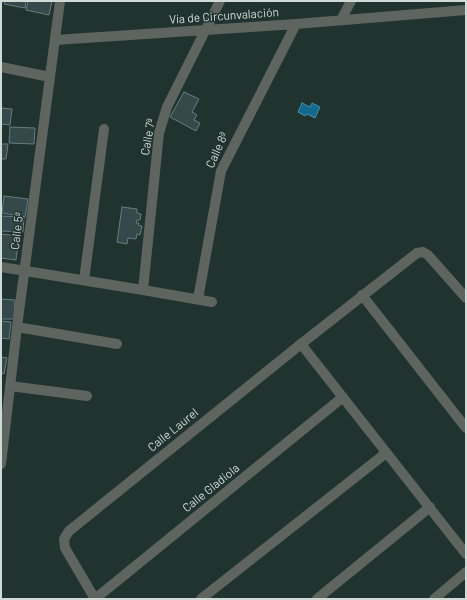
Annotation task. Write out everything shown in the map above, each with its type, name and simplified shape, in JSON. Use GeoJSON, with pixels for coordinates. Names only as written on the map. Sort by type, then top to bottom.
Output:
{"type":"FeatureCollection","features":[{"type":"Feature","properties":{"kind":"street","name":"Calle 5ª"},"geometry":{"type":"LineString","coordinates":[[1,464],[3,436],[60,1]]}},
{"type":"Feature","properties":{"kind":"street","name":"Calle 7ª"},"geometry":{"type":"LineString","coordinates":[[143,290],[159,134],[167,107],[220,1]]}},
{"type":"Feature","properties":{"kind":"street"},"geometry":{"type":"LineString","coordinates":[[341,20],[351,1]]}},
{"type":"Feature","properties":{"kind":"street","name":"Vía de Circunvalación"},"geometry":{"type":"LineString","coordinates":[[55,40],[296,24],[466,10]]}},
{"type":"Feature","properties":{"kind":"street","name":"Calle 8ª"},"geometry":{"type":"LineString","coordinates":[[198,299],[221,171],[296,24]]}},
{"type":"Feature","properties":{"kind":"street"},"geometry":{"type":"LineString","coordinates":[[1,66],[50,77]]}},
{"type":"Feature","properties":{"kind":"street"},"geometry":{"type":"LineString","coordinates":[[84,280],[104,129]]}},
{"type":"Feature","properties":{"kind":"street","name":"Calle Laurel"},"geometry":{"type":"LineString","coordinates":[[95,599],[65,548],[64,539],[69,532],[362,295],[417,253],[423,252],[428,254],[466,298]]}},
{"type":"Feature","properties":{"kind":"street"},"geometry":{"type":"LineString","coordinates":[[1,267],[212,302]]}},
{"type":"Feature","properties":{"kind":"street"},"geometry":{"type":"LineString","coordinates":[[362,295],[466,428]]}},
{"type":"Feature","properties":{"kind":"street"},"geometry":{"type":"LineString","coordinates":[[17,327],[117,344]]}},
{"type":"Feature","properties":{"kind":"street"},"geometry":{"type":"LineString","coordinates":[[301,344],[466,554]]}},
{"type":"Feature","properties":{"kind":"street"},"geometry":{"type":"LineString","coordinates":[[10,386],[87,396]]}},
{"type":"Feature","properties":{"kind":"street","name":"Calle Gladiola"},"geometry":{"type":"LineString","coordinates":[[95,599],[343,398]]}},
{"type":"Feature","properties":{"kind":"street"},"geometry":{"type":"LineString","coordinates":[[201,599],[386,452]]}},
{"type":"Feature","properties":{"kind":"street"},"geometry":{"type":"LineString","coordinates":[[317,599],[430,507]]}},
{"type":"Feature","properties":{"kind":"street"},"geometry":{"type":"LineString","coordinates":[[434,599],[466,572]]}},
{"type":"Feature","properties":{"kind":"water"},"geometry":{"type":"Polygon","coordinates":[[[302,103],[310,107],[312,103],[320,107],[315,118],[307,114],[305,116],[298,112],[302,103]]]}},
{"type":"Feature","properties":{"kind":"building"},"geometry":{"type":"Polygon","coordinates":[[[5,1],[26,1],[25,8],[4,4],[5,1]]]}},
{"type":"Feature","properties":{"kind":"building"},"geometry":{"type":"Polygon","coordinates":[[[28,1],[52,1],[49,15],[26,10],[28,1]]]}},
{"type":"Feature","properties":{"kind":"building"},"geometry":{"type":"Polygon","coordinates":[[[184,92],[199,99],[192,112],[197,115],[194,120],[200,123],[196,131],[170,117],[184,92]]]}},
{"type":"Feature","properties":{"kind":"building"},"geometry":{"type":"Polygon","coordinates":[[[1,108],[12,109],[10,125],[1,124],[1,108]]]}},
{"type":"Feature","properties":{"kind":"building"},"geometry":{"type":"Polygon","coordinates":[[[10,127],[35,128],[34,144],[9,143],[10,127]]]}},
{"type":"Feature","properties":{"kind":"building"},"geometry":{"type":"Polygon","coordinates":[[[1,144],[8,144],[6,159],[1,159],[1,144]]]}},
{"type":"Feature","properties":{"kind":"building"},"geometry":{"type":"Polygon","coordinates":[[[4,196],[28,199],[25,217],[2,213],[4,196]]]}},
{"type":"Feature","properties":{"kind":"building"},"geometry":{"type":"Polygon","coordinates":[[[122,207],[137,209],[137,213],[141,214],[140,220],[137,220],[136,223],[139,223],[138,225],[142,226],[140,235],[137,234],[136,239],[128,238],[127,244],[117,242],[122,207]]]}},
{"type":"Feature","properties":{"kind":"building"},"geometry":{"type":"Polygon","coordinates":[[[1,216],[24,217],[23,232],[1,231],[1,216]]]}},
{"type":"Feature","properties":{"kind":"building"},"geometry":{"type":"Polygon","coordinates":[[[1,234],[19,236],[16,260],[1,258],[1,234]]]}},
{"type":"Feature","properties":{"kind":"building"},"geometry":{"type":"Polygon","coordinates":[[[1,299],[15,300],[14,319],[1,319],[1,299]]]}},
{"type":"Feature","properties":{"kind":"building"},"geometry":{"type":"Polygon","coordinates":[[[1,321],[11,322],[9,339],[1,338],[1,321]]]}},
{"type":"Feature","properties":{"kind":"building"},"geometry":{"type":"Polygon","coordinates":[[[1,357],[7,358],[4,374],[1,373],[1,357]]]}}]}
